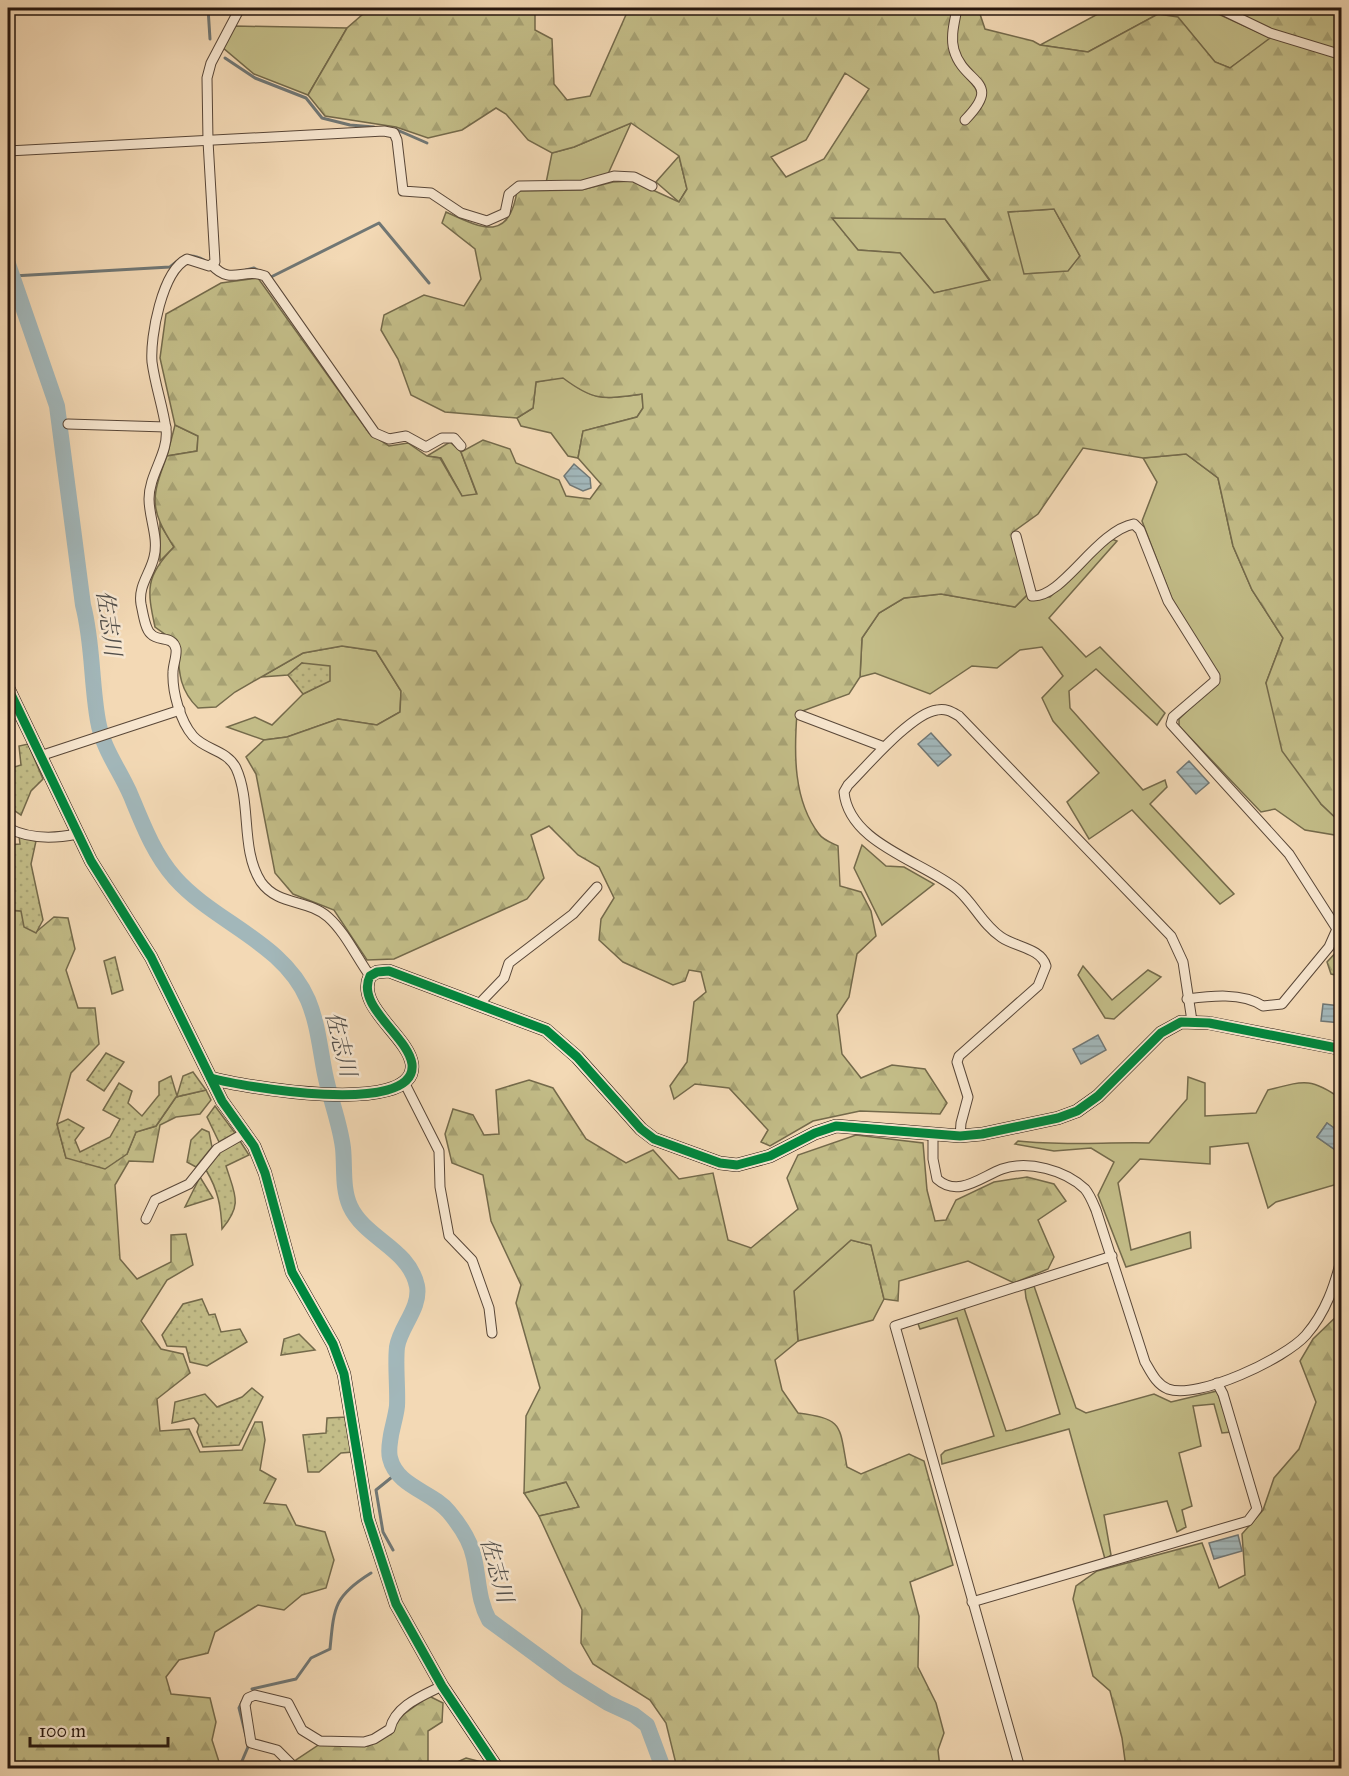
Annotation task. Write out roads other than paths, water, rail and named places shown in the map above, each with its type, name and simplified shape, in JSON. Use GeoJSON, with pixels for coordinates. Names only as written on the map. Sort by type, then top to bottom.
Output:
{"type":"FeatureCollection","features":[{"type":"Feature","properties":{"kind":"street"},"geometry":{"type":"LineString","coordinates":[[212,265],[216,258],[208,141],[207,78],[211,63],[240,8]]}},
{"type":"Feature","properties":{"kind":"street"},"geometry":{"type":"LineString","coordinates":[[957,8],[952,34],[953,49],[959,62],[981,87],[982,96],[981,104],[965,120]]}},
{"type":"Feature","properties":{"kind":"street"},"geometry":{"type":"LineString","coordinates":[[1218,8],[1270,33],[1341,55]]}},
{"type":"Feature","properties":{"kind":"street"},"geometry":{"type":"LineString","coordinates":[[8,151],[384,131],[394,133],[397,140],[400,185],[403,191],[431,193],[461,213],[487,221],[505,213],[509,194],[519,186],[582,185],[614,176],[634,177],[652,186]]}},
{"type":"Feature","properties":{"kind":"street"},"geometry":{"type":"LineString","coordinates":[[211,1078],[244,1087],[321,1095],[376,1092],[404,1082],[411,1074],[412,1064],[406,1050],[372,1003],[367,991],[370,976],[329,918],[308,906],[273,895],[261,882],[249,842],[244,796],[234,765],[225,755],[194,737],[180,710],[173,672],[176,650],[173,643],[166,638],[156,638],[149,633],[141,603],[141,588],[154,558],[156,545],[149,499],[153,473],[167,441],[152,363],[152,337],[166,286],[174,270],[188,259],[212,265],[221,275],[231,277],[254,272],[265,276],[375,432],[389,439],[406,436],[426,447],[442,438],[454,438],[461,446]]}},
{"type":"Feature","properties":{"kind":"street"},"geometry":{"type":"LineString","coordinates":[[68,424],[166,427]]}},
{"type":"Feature","properties":{"kind":"street"},"geometry":{"type":"LineString","coordinates":[[1016,536],[1032,596],[1040,597],[1056,586],[1110,534],[1122,526],[1134,524],[1140,530],[1168,601],[1215,676],[1215,681],[1173,717],[1171,724],[1290,854],[1337,929],[1329,947],[1282,1004],[1275,1007],[1263,1006],[1253,1000],[1211,996],[1186,999]]}},
{"type":"Feature","properties":{"kind":"street"},"geometry":{"type":"LineString","coordinates":[[8,688],[77,834],[151,957],[222,1101],[254,1146],[265,1173],[292,1272],[333,1344],[344,1374],[368,1519],[396,1604],[442,1686],[497,1768]]}},
{"type":"Feature","properties":{"kind":"street"},"geometry":{"type":"LineString","coordinates":[[40,756],[180,710]]}},
{"type":"Feature","properties":{"kind":"street"},"geometry":{"type":"LineString","coordinates":[[960,1136],[968,1097],[957,1062],[959,1056],[1038,986],[1046,966],[1040,955],[1002,938],[980,917],[961,893],[939,875],[885,848],[867,833],[849,812],[844,792],[884,747],[920,717],[936,710],[949,710],[959,716],[1171,936],[1183,962],[1186,999],[1192,1021]]}},
{"type":"Feature","properties":{"kind":"street"},"geometry":{"type":"LineString","coordinates":[[800,715],[884,747]]}},
{"type":"Feature","properties":{"kind":"street"},"geometry":{"type":"LineString","coordinates":[[8,828],[36,837],[61,837],[77,834]]}},
{"type":"Feature","properties":{"kind":"street"},"geometry":{"type":"LineString","coordinates":[[478,1005],[504,978],[509,963],[573,914],[597,886]]}},
{"type":"Feature","properties":{"kind":"street"},"geometry":{"type":"LineString","coordinates":[[370,976],[389,970],[531,1024],[559,1040],[641,1129],[654,1139],[720,1163],[752,1162],[836,1126],[865,1126],[933,1135],[960,1136],[993,1132],[1077,1111],[1098,1096],[1161,1033],[1172,1025],[1192,1021],[1341,1049]]}},
{"type":"Feature","properties":{"kind":"street"},"geometry":{"type":"LineString","coordinates":[[404,1082],[439,1151],[440,1187],[449,1236],[472,1260],[489,1308],[492,1333]]}},
{"type":"Feature","properties":{"kind":"street"},"geometry":{"type":"LineString","coordinates":[[146,1219],[155,1200],[189,1184],[217,1149],[245,1133]]}},
{"type":"Feature","properties":{"kind":"street"},"geometry":{"type":"LineString","coordinates":[[933,1135],[934,1170],[937,1179],[947,1186],[971,1184],[1003,1169],[1023,1166],[1053,1170],[1071,1178],[1087,1191],[1112,1256],[1145,1362],[1159,1384],[1170,1390],[1186,1390],[1217,1383],[1259,1368],[1287,1352],[1304,1338],[1317,1322],[1332,1293],[1341,1256]]}},
{"type":"Feature","properties":{"kind":"street"},"geometry":{"type":"LineString","coordinates":[[1020,1768],[895,1326],[1112,1256]]}},
{"type":"Feature","properties":{"kind":"street"},"geometry":{"type":"LineString","coordinates":[[972,1602],[1248,1521],[1257,1509],[1223,1394],[1217,1383]]}},
{"type":"Feature","properties":{"kind":"street"},"geometry":{"type":"LineString","coordinates":[[296,1768],[277,1750],[251,1743],[245,1705],[248,1698],[255,1695],[288,1703],[302,1730],[320,1741],[364,1742],[390,1729],[392,1719],[414,1700],[442,1686]]}},
{"type":"Feature","properties":{"kind":"waterway"},"geometry":{"type":"LineString","coordinates":[[208,8],[210,39]]}},
{"type":"Feature","properties":{"kind":"waterway"},"geometry":{"type":"LineString","coordinates":[[225,58],[255,78],[306,98],[322,118],[350,125],[374,127]]}},
{"type":"Feature","properties":{"kind":"waterway"},"geometry":{"type":"LineString","coordinates":[[395,129],[427,143]]}},
{"type":"Feature","properties":{"kind":"waterway"},"geometry":{"type":"LineString","coordinates":[[268,276],[271,277],[379,223],[429,283]]}},
{"type":"Feature","properties":{"kind":"waterway"},"geometry":{"type":"LineString","coordinates":[[13,276],[170,267],[189,256],[204,260]]}},
{"type":"Feature","properties":{"kind":"waterway","name":"佐志川"},"geometry":{"type":"LineString","coordinates":[[8,264],[57,406],[83,605],[89,634],[98,721],[104,741],[150,839],[175,878],[191,894],[265,948],[297,980],[311,1009],[342,1139],[347,1199],[357,1217],[366,1227],[405,1262],[417,1286],[416,1302],[397,1347],[397,1406],[389,1449],[394,1468],[407,1482],[442,1505],[461,1528],[472,1552],[481,1597],[489,1620],[568,1678],[608,1703],[634,1715],[647,1725],[663,1768]]}},
{"type":"Feature","properties":{"kind":"waterway"},"geometry":{"type":"LineString","coordinates":[[246,270],[254,268],[259,271]]}},
{"type":"Feature","properties":{"kind":"waterway"},"geometry":{"type":"LineString","coordinates":[[393,1550],[383,1532],[376,1490],[397,1473]]}},
{"type":"Feature","properties":{"kind":"waterway"},"geometry":{"type":"LineString","coordinates":[[252,1689],[296,1679],[311,1658],[330,1649],[338,1604],[350,1589],[371,1573]]}},
{"type":"Feature","properties":{"kind":"waterway"},"geometry":{"type":"LineString","coordinates":[[242,1702],[239,1708],[246,1736]]}},
{"type":"Feature","properties":{"kind":"waterway"},"geometry":{"type":"LineString","coordinates":[[239,1768],[248,1747],[247,1742]]}}]}
